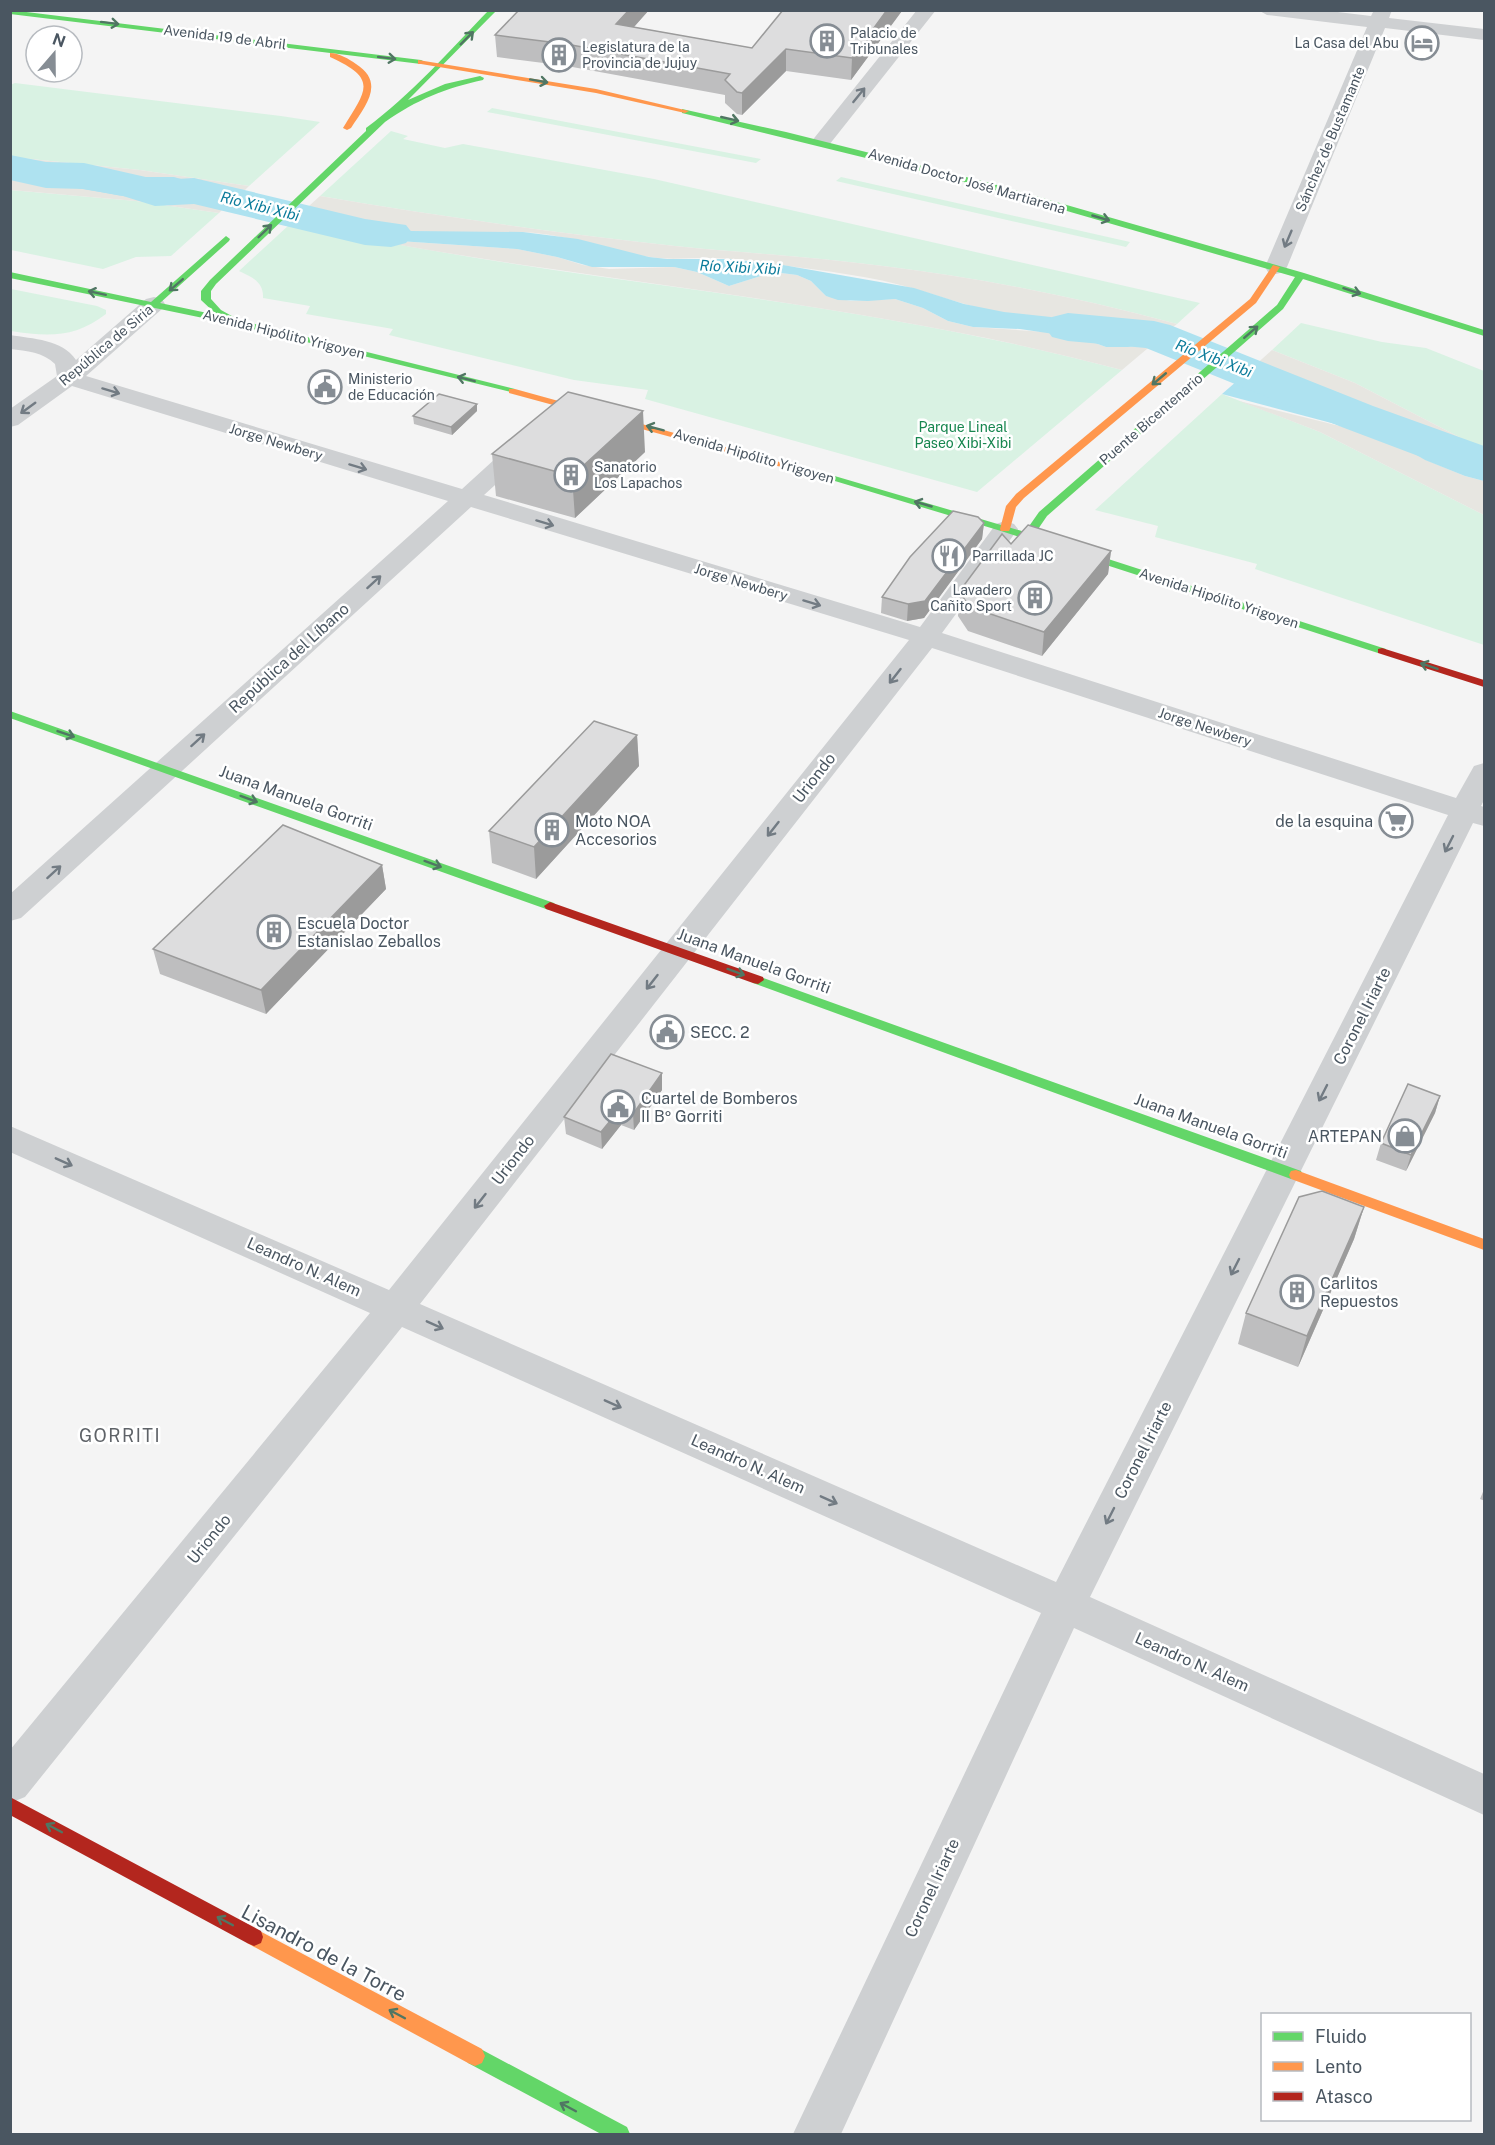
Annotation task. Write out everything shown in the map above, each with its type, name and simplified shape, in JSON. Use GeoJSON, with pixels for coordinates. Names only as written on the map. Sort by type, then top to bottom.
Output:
{"type":"FeatureCollection","features":[{"type":"Feature","properties":{"kind":"main road"},"geometry":{"type":"LineString","coordinates":[[237,322],[218,312],[206,300],[206,291],[222,272],[440,65],[494,10]]}},
{"type":"Feature","properties":{"kind":"main road","name":"Avenida 19 de Abril"},"geometry":{"type":"LineString","coordinates":[[10,12],[55,13],[440,65]]}},
{"type":"Feature","properties":{"kind":"main road"},"geometry":{"type":"LineString","coordinates":[[311,48],[345,60],[369,75],[368,93],[342,132],[380,98]]}},
{"type":"Feature","properties":{"kind":"main road"},"geometry":{"type":"LineString","coordinates":[[404,78],[436,48]]}},
{"type":"Feature","properties":{"kind":"main road","name":"Avenida Doctor José Martiarena"},"geometry":{"type":"LineString","coordinates":[[440,65],[668,105],[822,141],[1276,267],[1485,333]]}},
{"type":"Feature","properties":{"kind":"main road"},"geometry":{"type":"LineString","coordinates":[[369,130],[419,94],[431,89],[478,78],[512,76]]}},
{"type":"Feature","properties":{"kind":"main road","name":"República de Siria"},"geometry":{"type":"LineString","coordinates":[[154,304],[232,234]]}},
{"type":"Feature","properties":{"kind":"main road","name":"Puente Bicentenario"},"geometry":{"type":"LineString","coordinates":[[1276,267],[1252,301],[1020,496],[1011,506],[1016,532],[1049,508],[1280,307],[1301,275]]}},
{"type":"Feature","properties":{"kind":"main road","name":"Avenida Hipólito Yrigoyen"},"geometry":{"type":"LineString","coordinates":[[10,275],[237,322],[568,405],[777,462],[1016,532],[1485,684]]}},
{"type":"Feature","properties":{"kind":"main road","name":"Juana Manuela Gorriti"},"geometry":{"type":"LineString","coordinates":[[10,714],[677,951],[1485,1245]]}},
{"type":"Feature","properties":{"kind":"main road","name":"Lisandro de la Torre"},"geometry":{"type":"LineString","coordinates":[[10,1805],[620,2134]]}},
{"type":"Feature","properties":{"kind":"street"},"geometry":{"type":"LineString","coordinates":[[822,141],[927,10]]}},
{"type":"Feature","properties":{"kind":"street"},"geometry":{"type":"LineString","coordinates":[[1267,10],[1381,16],[1485,34]]}},
{"type":"Feature","properties":{"kind":"street","name":"Sánchez de Bustamante"},"geometry":{"type":"LineString","coordinates":[[1276,267],[1381,16]]}},
{"type":"Feature","properties":{"kind":"street","name":"República de Siria"},"geometry":{"type":"LineString","coordinates":[[10,420],[69,378],[154,304]]}},
{"type":"Feature","properties":{"kind":"street"},"geometry":{"type":"LineString","coordinates":[[10,342],[45,348],[60,356],[67,364],[69,378]]}},
{"type":"Feature","properties":{"kind":"street","name":"Jorge Newbery"},"geometry":{"type":"LineString","coordinates":[[69,378],[926,637],[1475,814]]}},
{"type":"Feature","properties":{"kind":"street","name":"República del Líbano"},"geometry":{"type":"LineString","coordinates":[[10,911],[568,405]]}},
{"type":"Feature","properties":{"kind":"street","name":"Uriondo"},"geometry":{"type":"LineString","coordinates":[[10,1783],[396,1308],[926,637],[1016,532]]}},
{"type":"Feature","properties":{"kind":"street","name":"Coronel Iriarte"},"geometry":{"type":"LineString","coordinates":[[817,2134],[1065,1605],[1284,1170],[1475,814],[1485,772]]}},
{"type":"Feature","properties":{"kind":"street","name":"Leandro N. Alem"},"geometry":{"type":"LineString","coordinates":[[10,1138],[1065,1605],[1485,1795]]}},
{"type":"Feature","properties":{"kind":"green space"},"geometry":{"type":"Polygon","coordinates":[[[15,83],[320,122],[249,186],[140,170],[11,157],[10,85],[15,83]]]}},
{"type":"Feature","properties":{"kind":"green space"},"geometry":{"type":"Polygon","coordinates":[[[492,108],[761,159],[756,163],[487,112],[492,108]]]}},
{"type":"Feature","properties":{"kind":"green space"},"geometry":{"type":"Polygon","coordinates":[[[391,131],[408,136],[403,139],[445,148],[463,144],[654,179],[1200,303],[1177,324],[1031,290],[957,276],[831,260],[586,236],[320,196],[391,131]]]}},
{"type":"Feature","properties":{"kind":"green space"},"geometry":{"type":"Polygon","coordinates":[[[841,177],[1130,242],[1126,247],[836,181],[841,177]]]}},
{"type":"Feature","properties":{"kind":"green space"},"geometry":{"type":"Polygon","coordinates":[[[10,190],[136,201],[219,213],[171,256],[136,257],[103,269],[11,250],[10,190]]]}},
{"type":"Feature","properties":{"kind":"green space","name":"Parque Lineal Paseo Xibi-Xibi"},"geometry":{"type":"Polygon","coordinates":[[[289,225],[487,260],[839,311],[981,337],[1122,370],[977,492],[645,399],[648,390],[574,380],[389,335],[393,329],[306,314],[310,306],[263,298],[259,284],[239,271],[289,225]]]}},
{"type":"Feature","properties":{"kind":"green space"},"geometry":{"type":"Polygon","coordinates":[[[11,289],[97,306],[106,310],[106,314],[83,328],[61,334],[11,331],[11,289]]]}},
{"type":"Feature","properties":{"kind":"green space"},"geometry":{"type":"Polygon","coordinates":[[[1301,323],[1382,342],[1426,348],[1484,371],[1484,450],[1355,383],[1272,350],[1301,323]]]}},
{"type":"Feature","properties":{"kind":"green space"},"geometry":{"type":"Polygon","coordinates":[[[1222,394],[1320,432],[1484,515],[1484,645],[1255,569],[1257,564],[1155,537],[1158,526],[1095,510],[1222,394]]]}},
{"type":"Feature","properties":{"kind":"sand"},"geometry":{"type":"Polygon","coordinates":[[[10,157],[140,170],[249,186],[245,190],[206,186],[164,177],[127,177],[11,162],[10,157]]]}},
{"type":"Feature","properties":{"kind":"sand"},"geometry":{"type":"Polygon","coordinates":[[[11,177],[149,199],[196,201],[222,210],[219,213],[136,201],[11,190],[11,177]]]}},
{"type":"Feature","properties":{"kind":"sand"},"geometry":{"type":"Polygon","coordinates":[[[320,196],[586,236],[831,260],[957,276],[1031,290],[1177,324],[1169,330],[1125,322],[1011,314],[970,306],[899,284],[848,274],[733,259],[657,258],[551,235],[517,232],[407,231],[348,224],[324,216],[309,206],[320,196]]]}},
{"type":"Feature","properties":{"kind":"sand"},"geometry":{"type":"Polygon","coordinates":[[[295,220],[303,225],[384,240],[517,249],[609,269],[674,267],[697,272],[729,286],[770,273],[797,275],[811,281],[826,296],[851,301],[895,299],[923,308],[948,321],[973,327],[1046,332],[1081,338],[1106,347],[1128,347],[1154,343],[1122,370],[1052,352],[910,323],[486,259],[289,225],[295,220]]]}},
{"type":"Feature","properties":{"kind":"sand"},"geometry":{"type":"Polygon","coordinates":[[[1272,350],[1355,383],[1484,450],[1484,456],[1332,390],[1253,367],[1272,350]]]}},
{"type":"Feature","properties":{"kind":"sand"},"geometry":{"type":"Polygon","coordinates":[[[1239,401],[1388,438],[1426,460],[1484,481],[1484,515],[1320,432],[1239,401]]]}},
{"type":"Feature","properties":{"kind":"water"},"geometry":{"type":"Polygon","coordinates":[[[10,162],[127,177],[174,177],[206,186],[245,190],[222,210],[197,202],[136,198],[11,177],[10,162]]]}},
{"type":"Feature","properties":{"kind":"water"},"geometry":{"type":"Polygon","coordinates":[[[309,206],[316,214],[365,226],[412,231],[523,232],[578,239],[649,257],[729,259],[783,265],[914,288],[964,304],[1004,312],[1088,321],[1132,322],[1169,330],[1154,343],[1128,347],[1106,347],[1081,338],[1020,329],[973,327],[948,321],[923,308],[895,299],[838,300],[826,296],[811,281],[797,275],[770,273],[729,286],[697,272],[674,267],[592,267],[517,249],[399,241],[353,235],[303,225],[295,220],[309,206]]]}},
{"type":"Feature","properties":{"kind":"water"},"geometry":{"type":"Polygon","coordinates":[[[1253,367],[1332,390],[1484,456],[1484,481],[1425,460],[1388,438],[1222,394],[1253,367]]]}},
{"type":"Feature","properties":{"kind":"building"},"geometry":{"type":"Polygon","coordinates":[[[519,10],[629,10],[616,24],[752,48],[783,10],[887,10],[852,58],[786,49],[742,93],[737,92],[725,80],[730,74],[566,44],[495,35],[519,10]]]}},
{"type":"Feature","properties":{"kind":"building"},"geometry":{"type":"Polygon","coordinates":[[[568,392],[643,411],[572,476],[492,454],[568,392]]]}},
{"type":"Feature","properties":{"kind":"building"},"geometry":{"type":"Polygon","coordinates":[[[439,394],[477,404],[451,427],[413,416],[439,394]]]}},
{"type":"Feature","properties":{"kind":"building"},"geometry":{"type":"Polygon","coordinates":[[[953,511],[978,517],[984,523],[925,601],[908,604],[882,597],[910,557],[953,511]]]}},
{"type":"Feature","properties":{"kind":"building"},"geometry":{"type":"Polygon","coordinates":[[[1028,525],[1111,551],[1044,632],[970,607],[959,592],[1002,534],[1011,544],[1028,525]]]}},
{"type":"Feature","properties":{"kind":"building"},"geometry":{"type":"Polygon","coordinates":[[[594,721],[637,735],[534,847],[489,831],[594,721]]]}},
{"type":"Feature","properties":{"kind":"building","name":"Escuela Doctor Estanislao Zeballos"},"geometry":{"type":"Polygon","coordinates":[[[283,825],[382,865],[261,990],[153,949],[283,825]]]}},
{"type":"Feature","properties":{"kind":"building"},"geometry":{"type":"Polygon","coordinates":[[[611,1054],[662,1073],[633,1114],[620,1109],[601,1132],[564,1117],[611,1054]]]}},
{"type":"Feature","properties":{"kind":"building","name":"ARTEPAN"},"geometry":{"type":"Polygon","coordinates":[[[1408,1084],[1440,1096],[1411,1155],[1381,1143],[1408,1084]]]}},
{"type":"Feature","properties":{"kind":"building","name":"Carlitos Repuestos"},"geometry":{"type":"Polygon","coordinates":[[[1322,1191],[1364,1207],[1307,1336],[1246,1313],[1299,1197],[1322,1191]]]}},
{"type":"Feature","properties":{"kind":"waterway","name":"Río Xibi Xibi"},"geometry":{"type":"LineString","coordinates":[[10,167],[46,175],[84,176],[132,185],[155,193],[194,191],[365,232],[391,234]]}},
{"type":"Feature","properties":{"kind":"waterway","name":"Río Xibi Xibi"},"geometry":{"type":"LineString","coordinates":[[1068,327],[1154,335],[1356,416],[1484,463]]}},
{"type":"Feature","properties":{"kind":"traffic: fast"},"geometry":{"type":"LineString","coordinates":[[440,65],[494,10]]}},
{"type":"Feature","properties":{"kind":"traffic: fast"},"geometry":{"type":"LineString","coordinates":[[10,12],[421,62]]}},
{"type":"Feature","properties":{"kind":"traffic: fast"},"geometry":{"type":"LineString","coordinates":[[235,321],[218,312],[206,300],[206,291],[213,282],[440,65]]}},
{"type":"Feature","properties":{"kind":"traffic: fast"},"geometry":{"type":"LineString","coordinates":[[369,130],[408,103],[448,86],[480,78]]}},
{"type":"Feature","properties":{"kind":"traffic: fast"},"geometry":{"type":"LineString","coordinates":[[685,111],[987,185],[1187,241],[1484,333]]}},
{"type":"Feature","properties":{"kind":"traffic: fast"},"geometry":{"type":"LineString","coordinates":[[154,304],[226,239]]}},
{"type":"Feature","properties":{"kind":"traffic: fast"},"geometry":{"type":"LineString","coordinates":[[10,275],[237,322],[512,391]]}},
{"type":"Feature","properties":{"kind":"traffic: fast"},"geometry":{"type":"LineString","coordinates":[[1028,536],[1043,514],[1280,307],[1301,275]]}},
{"type":"Feature","properties":{"kind":"traffic: fast"},"geometry":{"type":"LineString","coordinates":[[800,469],[1005,529],[1382,651]]}},
{"type":"Feature","properties":{"kind":"traffic: fast"},"geometry":{"type":"LineString","coordinates":[[10,714],[550,906]]}},
{"type":"Feature","properties":{"kind":"traffic: fast"},"geometry":{"type":"LineString","coordinates":[[758,980],[1296,1175]]}},
{"type":"Feature","properties":{"kind":"traffic: fast"},"geometry":{"type":"LineString","coordinates":[[475,2056],[620,2134]]}},
{"type":"Feature","properties":{"kind":"traffic: slow"},"geometry":{"type":"LineString","coordinates":[[333,55],[360,70],[368,84],[367,93],[347,128]]}},
{"type":"Feature","properties":{"kind":"traffic: slow"},"geometry":{"type":"LineString","coordinates":[[421,62],[596,91],[685,111]]}},
{"type":"Feature","properties":{"kind":"traffic: slow"},"geometry":{"type":"LineString","coordinates":[[1005,529],[1011,506],[1020,496],[1253,301],[1276,267]]}},
{"type":"Feature","properties":{"kind":"traffic: slow"},"geometry":{"type":"LineString","coordinates":[[512,391],[800,469]]}},
{"type":"Feature","properties":{"kind":"traffic: slow"},"geometry":{"type":"LineString","coordinates":[[1296,1175],[1484,1245]]}},
{"type":"Feature","properties":{"kind":"traffic: slow"},"geometry":{"type":"LineString","coordinates":[[254,1937],[475,2056]]}},
{"type":"Feature","properties":{"kind":"traffic: jam"},"geometry":{"type":"LineString","coordinates":[[1382,651],[1484,684]]}},
{"type":"Feature","properties":{"kind":"traffic: jam"},"geometry":{"type":"LineString","coordinates":[[550,906],[758,980]]}},
{"type":"Feature","properties":{"kind":"traffic: jam"},"geometry":{"type":"LineString","coordinates":[[10,1805],[254,1937]]}},
{"type":"Feature","properties":{"kind":"place","name":"Palacio de Tribunales"},"geometry":{"type":"Point","coordinates":[827,41]}},
{"type":"Feature","properties":{"kind":"place","name":"La Casa del Abu"},"geometry":{"type":"Point","coordinates":[1422,43]}},
{"type":"Feature","properties":{"kind":"place","name":"Legislatura de la Provincia de Jujuy"},"geometry":{"type":"Point","coordinates":[559,55]}},
{"type":"Feature","properties":{"kind":"place","name":"Ministerio de Educación"},"geometry":{"type":"Point","coordinates":[325,387]}},
{"type":"Feature","properties":{"kind":"place","name":"Sanatorio Los Lapachos"},"geometry":{"type":"Point","coordinates":[571,475]}},
{"type":"Feature","properties":{"kind":"place","name":"Parrillada JC"},"geometry":{"type":"Point","coordinates":[949,556]}},
{"type":"Feature","properties":{"kind":"place","name":"Lavadero Cañito Sport"},"geometry":{"type":"Point","coordinates":[1035,598]}},
{"type":"Feature","properties":{"kind":"place","name":"de la esquina"},"geometry":{"type":"Point","coordinates":[1396,821]}},
{"type":"Feature","properties":{"kind":"place","name":"Moto NOA Accesorios"},"geometry":{"type":"Point","coordinates":[552,830]}},
{"type":"Feature","properties":{"kind":"place","name":"Escuela Doctor Estanislao Zeballos"},"geometry":{"type":"Point","coordinates":[274,932]}},
{"type":"Feature","properties":{"kind":"place","name":"SECC. 2"},"geometry":{"type":"Point","coordinates":[667,1032]}},
{"type":"Feature","properties":{"kind":"place","name":"Cuartel de Bomberos II Bº Gorriti"},"geometry":{"type":"Point","coordinates":[618,1107]}},
{"type":"Feature","properties":{"kind":"place","name":"ARTEPAN"},"geometry":{"type":"Point","coordinates":[1405,1136]}},
{"type":"Feature","properties":{"kind":"place","name":"Carlitos Repuestos"},"geometry":{"type":"Point","coordinates":[1297,1292]}},
{"type":"Feature","properties":{"kind":"district","name":"GORRITI"},"geometry":{"type":"Point","coordinates":[120,1435]}}]}
